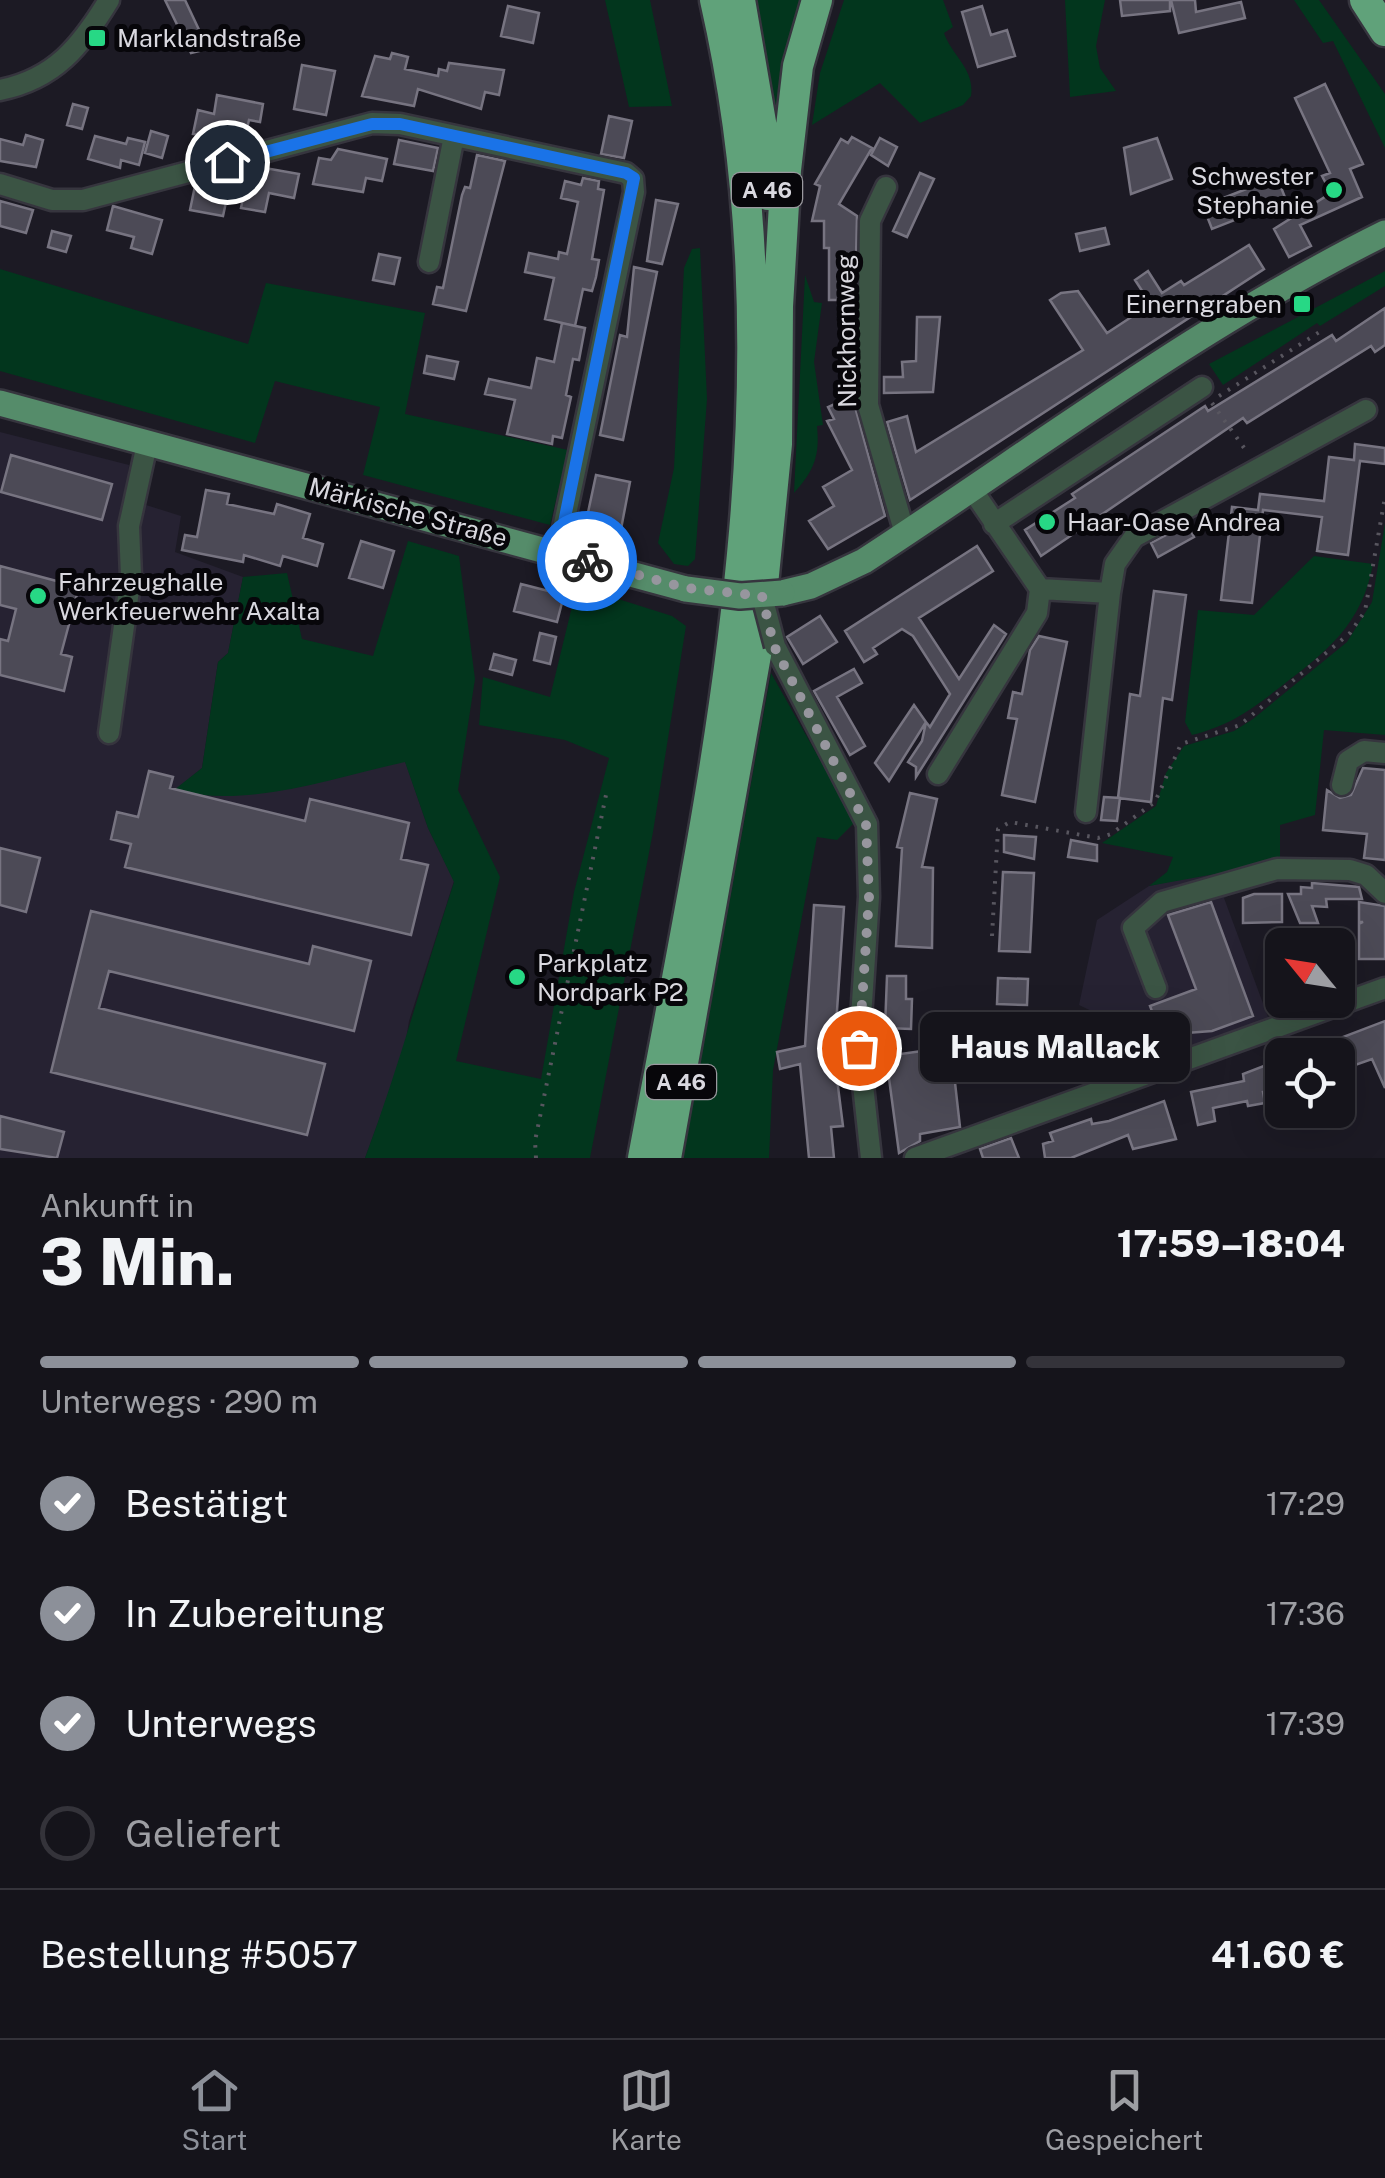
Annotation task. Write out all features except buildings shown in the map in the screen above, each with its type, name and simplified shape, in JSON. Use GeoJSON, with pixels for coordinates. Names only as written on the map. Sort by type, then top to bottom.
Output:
{"type":"FeatureCollection","features":[{"type":"Feature","properties":{"kind":"highway","name":"A 46"},"geometry":{"type":"LineString","coordinates":[[643,1158],[734,638],[752,463],[752,252],[740,150],[714,0]]}},
{"type":"Feature","properties":{"kind":"highway","name":"A 46"},"geometry":{"type":"LineString","coordinates":[[666,1158],[756,656],[777,444],[776,382],[768,326],[767,157],[740,0]]}},
{"type":"Feature","properties":{"kind":"highway"},"geometry":{"type":"LineString","coordinates":[[776,382],[786,170],[798,66],[818,0]]}},
{"type":"Feature","properties":{"kind":"highway"},"geometry":{"type":"LineString","coordinates":[[1365,0],[1385,30]]}},
{"type":"Feature","properties":{"kind":"main road","name":"Märkische Straße"},"geometry":{"type":"LineString","coordinates":[[0,404],[686,588],[772,594],[841,573],[1174,354],[1385,233]]}},
{"type":"Feature","properties":{"kind":"main road","name":"Märkische Straße"},"geometry":{"type":"LineString","coordinates":[[1309,275],[1385,242]]}},
{"type":"Feature","properties":{"kind":"street"},"geometry":{"type":"LineString","coordinates":[[0,90],[62,64],[87,37],[109,0]]}},
{"type":"Feature","properties":{"kind":"street"},"geometry":{"type":"LineString","coordinates":[[0,184],[52,200],[82,200],[372,124],[400,124],[626,173],[634,178],[558,552]]}},
{"type":"Feature","properties":{"kind":"street"},"geometry":{"type":"LineString","coordinates":[[429,262],[454,136]]}},
{"type":"Feature","properties":{"kind":"street","name":"Nickhornweg"},"geometry":{"type":"LineString","coordinates":[[886,187],[870,221],[868,405],[905,534]]}},
{"type":"Feature","properties":{"kind":"street"},"geometry":{"type":"LineString","coordinates":[[994,524],[1202,386]]}},
{"type":"Feature","properties":{"kind":"street"},"geometry":{"type":"LineString","coordinates":[[1086,812],[1110,593],[1116,564],[1134,537],[1366,410]]}},
{"type":"Feature","properties":{"kind":"street"},"geometry":{"type":"LineString","coordinates":[[109,733],[130,576],[129,526],[147,444]]}},
{"type":"Feature","properties":{"kind":"street"},"geometry":{"type":"LineString","coordinates":[[938,774],[1038,613],[1040,589],[970,488]]}},
{"type":"Feature","properties":{"kind":"street"},"geometry":{"type":"LineString","coordinates":[[1040,589],[1110,593]]}},
{"type":"Feature","properties":{"kind":"street"},"geometry":{"type":"LineString","coordinates":[[772,594],[774,646],[866,824],[869,897],[859,1048],[872,1158]]}},
{"type":"Feature","properties":{"kind":"street"},"geometry":{"type":"LineString","coordinates":[[1342,786],[1348,761],[1364,750],[1385,753]]}},
{"type":"Feature","properties":{"kind":"street"},"geometry":{"type":"LineString","coordinates":[[1156,988],[1133,928],[1162,902],[1278,868],[1350,870],[1366,874],[1385,893]]}},
{"type":"Feature","properties":{"kind":"street"},"geometry":{"type":"LineString","coordinates":[[1355,995],[1385,988]]}},
{"type":"Feature","properties":{"kind":"street"},"geometry":{"type":"LineString","coordinates":[[915,1158],[1289,1018]]}},
{"type":"Feature","properties":{"kind":"path"},"geometry":{"type":"LineString","coordinates":[[1258,469],[1211,401],[1322,331]]}},
{"type":"Feature","properties":{"kind":"path"},"geometry":{"type":"LineString","coordinates":[[992,936],[998,829],[1010,822],[1098,838],[1111,834],[1155,802],[1181,744],[1240,724],[1330,655],[1365,611],[1385,497]]}},
{"type":"Feature","properties":{"kind":"path"},"geometry":{"type":"LineString","coordinates":[[536,1158],[535,1141],[607,790]]}},
{"type":"Feature","properties":{"kind":"shaded area"},"geometry":{"type":"Polygon","coordinates":[[[0,432],[129,465],[127,499],[181,516],[175,552],[243,577],[228,653],[218,662],[202,768],[175,790],[264,793],[405,761],[428,828],[454,881],[409,1021],[404,1052],[365,1158],[0,1158],[0,432]]]}},
{"type":"Feature","properties":{"kind":"shaded area"},"geometry":{"type":"Polygon","coordinates":[[[1280,857],[1283,871],[1224,898],[1265,1018],[1271,1025],[1158,1068],[1106,1018],[1079,1005],[1097,920],[1149,886],[1280,857]]]}},
{"type":"Feature","properties":{"kind":"green space"},"geometry":{"type":"Polygon","coordinates":[[[605,0],[650,0],[672,106],[629,107],[605,0]]]}},
{"type":"Feature","properties":{"kind":"green space"},"geometry":{"type":"Polygon","coordinates":[[[747,0],[809,0],[777,148],[747,0]]]}},
{"type":"Feature","properties":{"kind":"green space"},"geometry":{"type":"Polygon","coordinates":[[[844,0],[943,0],[953,27],[944,33],[970,78],[971,96],[963,105],[920,123],[880,83],[812,125],[820,73],[844,0]]]}},
{"type":"Feature","properties":{"kind":"green space"},"geometry":{"type":"Polygon","coordinates":[[[1065,0],[1105,0],[1096,46],[1100,68],[1116,91],[1070,97],[1065,0]]]}},
{"type":"Feature","properties":{"kind":"green space"},"geometry":{"type":"Polygon","coordinates":[[[1294,0],[1319,0],[1385,94],[1385,148],[1333,41],[1323,43],[1294,0]]]}},
{"type":"Feature","properties":{"kind":"green space"},"geometry":{"type":"Polygon","coordinates":[[[700,248],[707,399],[695,559],[688,566],[674,564],[658,543],[674,468],[684,268],[692,249],[700,248]]]}},
{"type":"Feature","properties":{"kind":"green space"},"geometry":{"type":"Polygon","coordinates":[[[0,269],[248,344],[266,283],[425,313],[405,414],[568,450],[550,525],[363,475],[380,407],[275,381],[255,443],[0,371],[0,269]]]}},
{"type":"Feature","properties":{"kind":"green space"},"geometry":{"type":"Polygon","coordinates":[[[1385,271],[1385,286],[1320,326],[1317,323],[1223,385],[1209,364],[1385,271]]]}},
{"type":"Feature","properties":{"kind":"green space"},"geometry":{"type":"Polygon","coordinates":[[[805,275],[814,302],[822,303],[814,362],[823,425],[817,426],[814,463],[794,493],[805,275]]]}},
{"type":"Feature","properties":{"kind":"green space"},"geometry":{"type":"Polygon","coordinates":[[[1385,523],[1385,735],[1324,730],[1315,815],[1280,825],[1280,857],[1149,886],[1167,872],[1173,857],[1102,843],[1156,806],[1166,773],[1184,746],[1234,731],[1253,719],[1347,642],[1372,602],[1385,523]]]}},
{"type":"Feature","properties":{"kind":"green space"},"geometry":{"type":"Polygon","coordinates":[[[408,541],[459,556],[475,679],[458,790],[500,877],[456,1061],[541,1079],[574,892],[609,758],[565,740],[479,725],[483,677],[550,697],[577,586],[672,616],[686,626],[653,832],[590,1158],[365,1158],[454,882],[428,828],[405,762],[261,794],[202,795],[174,790],[202,768],[218,662],[228,653],[243,577],[287,573],[302,639],[373,656],[408,541]]]}},
{"type":"Feature","properties":{"kind":"green space"},"geometry":{"type":"Polygon","coordinates":[[[1314,556],[1373,564],[1351,621],[1326,649],[1258,704],[1228,722],[1192,735],[1185,722],[1198,610],[1254,615],[1314,556]]]}},
{"type":"Feature","properties":{"kind":"green space"},"geometry":{"type":"Polygon","coordinates":[[[771,673],[855,822],[837,840],[817,837],[773,1070],[769,1158],[683,1158],[771,673]]]}},
{"type":"Feature","properties":{"kind":"way so far"},"geometry":{"type":"LineString","coordinates":[[587,561],[714,594],[762,596],[774,646],[866,824],[869,897],[859,1048]]}},
{"type":"Feature","properties":{"kind":"place","name":"Marklandstraße"},"geometry":{"type":"Point","coordinates":[97,38]}},
{"type":"Feature","properties":{"kind":"place","name":"Schwester Stephanie"},"geometry":{"type":"Point","coordinates":[1334,190]}},
{"type":"Feature","properties":{"kind":"place","name":"Einerngraben"},"geometry":{"type":"Point","coordinates":[1302,304]}},
{"type":"Feature","properties":{"kind":"place","name":"Haar-Oase Andrea"},"geometry":{"type":"Point","coordinates":[1047,522]}},
{"type":"Feature","properties":{"kind":"place","name":"Fahrzeughalle Werkfeuerwehr Axalta"},"geometry":{"type":"Point","coordinates":[38,596]}},
{"type":"Feature","properties":{"kind":"place","name":"Parkplatz Nordpark P2"},"geometry":{"type":"Point","coordinates":[517,977]}},
{"type":"Feature","properties":{"kind":"place","name":"Haus Mallack"},"geometry":{"type":"Point","coordinates":[859,1048]}},
{"type":"Feature","properties":{"kind":"route"},"geometry":{"type":"LineString","coordinates":[[227,162],[372,124],[400,124],[626,173],[634,178],[558,552],[587,561]]}}]}
